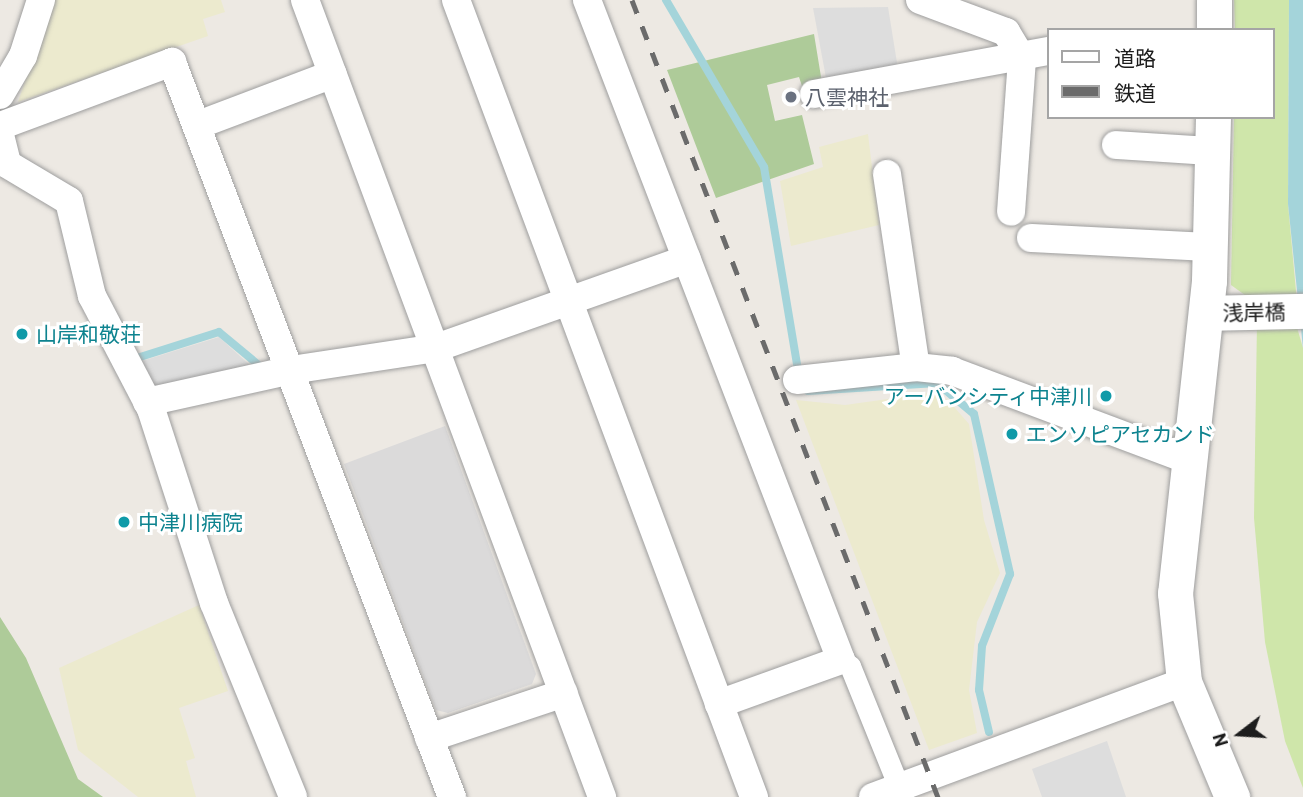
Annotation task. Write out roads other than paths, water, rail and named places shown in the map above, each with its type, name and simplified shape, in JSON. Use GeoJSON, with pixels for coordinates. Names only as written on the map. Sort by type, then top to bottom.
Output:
{"type":"FeatureCollection","features":[{"type":"Feature","properties":{"kind":"street"},"geometry":{"type":"LineString","coordinates":[[0,95],[23,56],[41,0]]}},
{"type":"Feature","properties":{"kind":"street"},"geometry":{"type":"LineString","coordinates":[[305,0],[602,797]]}},
{"type":"Feature","properties":{"kind":"street"},"geometry":{"type":"LineString","coordinates":[[456,0],[754,797]]}},
{"type":"Feature","properties":{"kind":"street"},"geometry":{"type":"LineString","coordinates":[[587,0],[841,660],[850,666],[892,794],[1184,682]]}},
{"type":"Feature","properties":{"kind":"street"},"geometry":{"type":"LineString","coordinates":[[920,0],[1006,32],[1022,59],[1011,212]]}},
{"type":"Feature","properties":{"kind":"street"},"geometry":{"type":"LineString","coordinates":[[814,94],[1022,59],[1048,51]]}},
{"type":"Feature","properties":{"kind":"street"},"geometry":{"type":"LineString","coordinates":[[0,126],[172,62],[452,797]]}},
{"type":"Feature","properties":{"kind":"street"},"geometry":{"type":"LineString","coordinates":[[198,125],[333,74]]}},
{"type":"Feature","properties":{"kind":"street"},"geometry":{"type":"LineString","coordinates":[[1213,119],[1209,247],[1218,313],[1189,460],[1175,593],[1184,682],[1232,797]]}},
{"type":"Feature","properties":{"kind":"street"},"geometry":{"type":"LineString","coordinates":[[0,135],[7,164],[69,201],[92,296],[147,402],[214,603],[293,797]]}},
{"type":"Feature","properties":{"kind":"street"},"geometry":{"type":"LineString","coordinates":[[1115,145],[1213,151]]}},
{"type":"Feature","properties":{"kind":"street"},"geometry":{"type":"LineString","coordinates":[[887,174],[916,368]]}},
{"type":"Feature","properties":{"kind":"street"},"geometry":{"type":"LineString","coordinates":[[1031,238],[1209,247]]}},
{"type":"Feature","properties":{"kind":"street"},"geometry":{"type":"LineString","coordinates":[[147,402],[291,370],[436,348],[687,259]]}},
{"type":"Feature","properties":{"kind":"street","name":"浅岸橋"},"geometry":{"type":"LineString","coordinates":[[1218,313],[1303,311]]}},
{"type":"Feature","properties":{"kind":"street"},"geometry":{"type":"LineString","coordinates":[[797,380],[916,368],[952,371],[1189,460]]}},
{"type":"Feature","properties":{"kind":"street"},"geometry":{"type":"LineString","coordinates":[[719,704],[841,660]]}},
{"type":"Feature","properties":{"kind":"street"},"geometry":{"type":"LineString","coordinates":[[429,738],[564,693]]}},
{"type":"Feature","properties":{"kind":"water"},"geometry":{"type":"Polygon","coordinates":[[[1289,0],[1303,0],[1303,348],[1288,204],[1289,0]]]}},
{"type":"Feature","properties":{"kind":"waterway"},"geometry":{"type":"LineString","coordinates":[[666,0],[764,167],[798,370]]}},
{"type":"Feature","properties":{"kind":"waterway"},"geometry":{"type":"LineString","coordinates":[[137,358],[219,332],[261,367]]}},
{"type":"Feature","properties":{"kind":"waterway"},"geometry":{"type":"LineString","coordinates":[[808,391],[937,383],[974,414],[1010,574],[982,646],[979,690],[989,732]]}},
{"type":"Feature","properties":{"kind":"railway"},"geometry":{"type":"LineString","coordinates":[[632,0],[938,797]]}},
{"type":"Feature","properties":{"kind":"place","name":"八雲神社"},"geometry":{"type":"Point","coordinates":[791,97]}},
{"type":"Feature","properties":{"kind":"place","name":"山岸和敬荘"},"geometry":{"type":"Point","coordinates":[22,334]}},
{"type":"Feature","properties":{"kind":"place","name":"アーバンシティ中津川"},"geometry":{"type":"Point","coordinates":[1106,396]}},
{"type":"Feature","properties":{"kind":"place","name":"エンソピアセカンド"},"geometry":{"type":"Point","coordinates":[1012,434]}},
{"type":"Feature","properties":{"kind":"place","name":"中津川病院"},"geometry":{"type":"Point","coordinates":[124,522]}}]}
